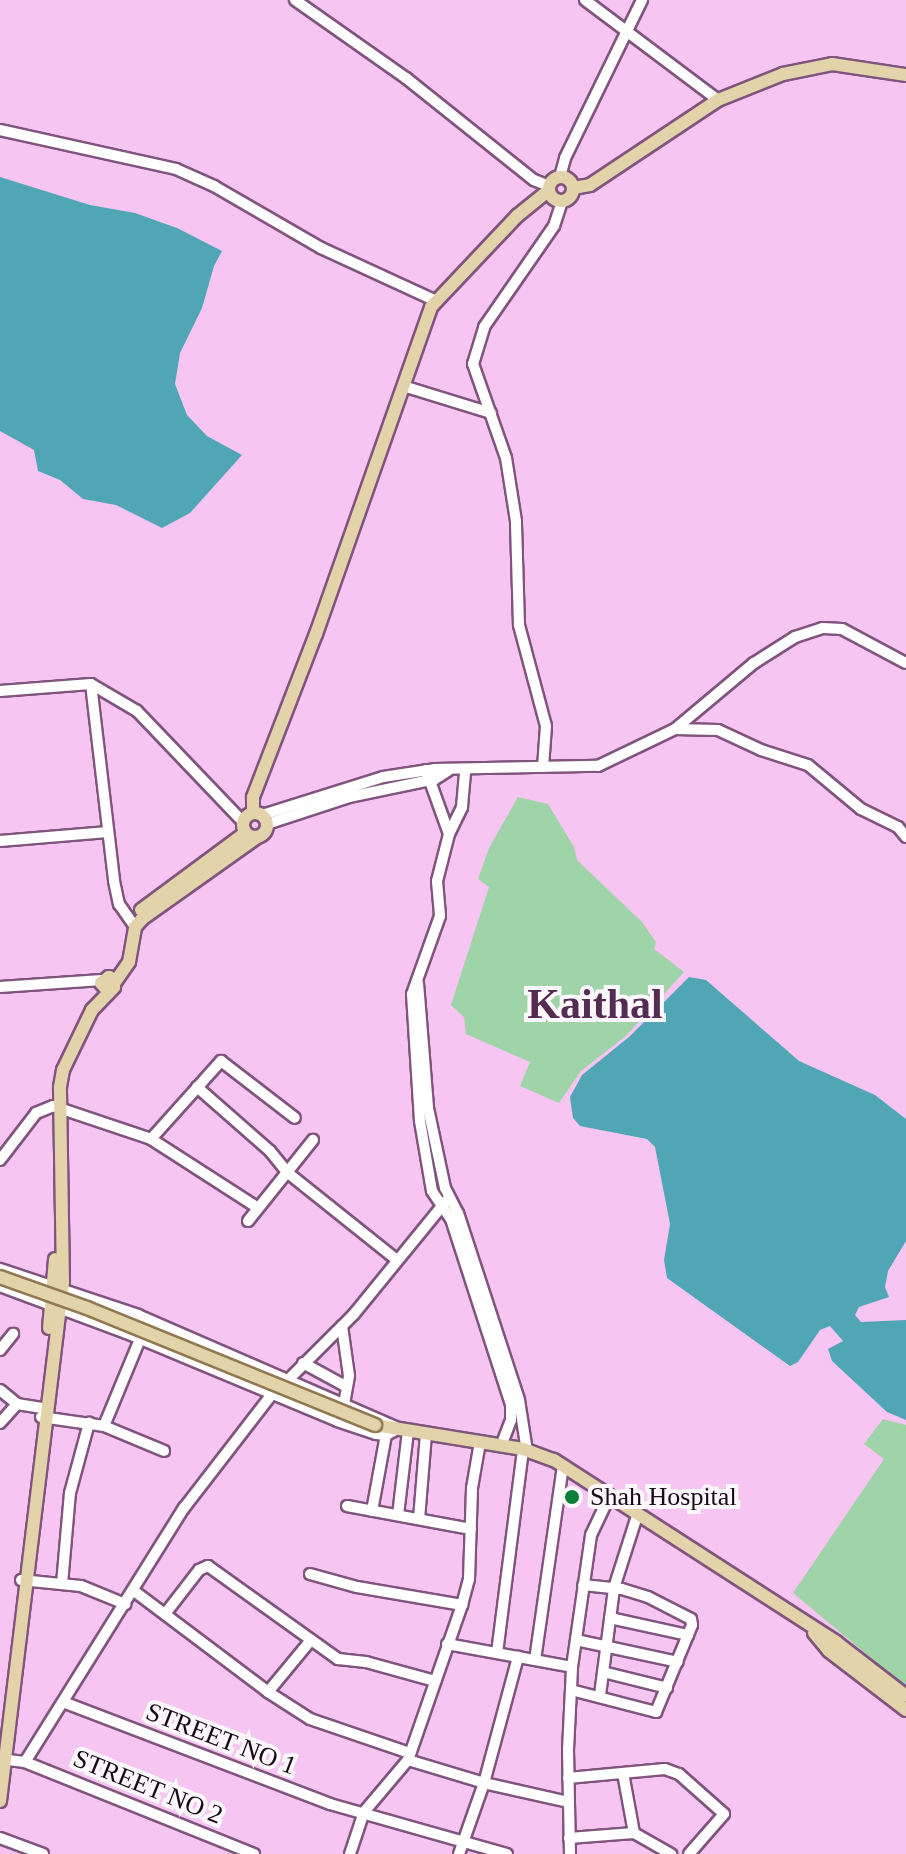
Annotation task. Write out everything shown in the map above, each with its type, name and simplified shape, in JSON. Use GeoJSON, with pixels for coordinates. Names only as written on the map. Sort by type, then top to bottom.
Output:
{"type":"FeatureCollection","features":[{"type":"Feature","properties":{"kind":"main road"},"geometry":{"type":"LineString","coordinates":[[573,188],[590,185],[718,100],[783,74],[832,64],[906,75]]}},
{"type":"Feature","properties":{"kind":"main road"},"geometry":{"type":"LineString","coordinates":[[248,831],[264,833],[253,797],[320,622],[431,307],[517,216],[560,177],[569,180],[573,188],[571,197],[562,202],[553,199],[549,188]]}},
{"type":"Feature","properties":{"kind":"main road"},"geometry":{"type":"LineString","coordinates":[[0,1801],[2,1759],[56,1306],[57,1108],[63,1070],[107,983],[129,962],[133,924],[248,831],[261,817]]}},
{"type":"Feature","properties":{"kind":"main road"},"geometry":{"type":"LineString","coordinates":[[0,1277],[87,1308],[375,1425],[525,1450],[563,1466],[836,1642],[906,1696]]}},
{"type":"Feature","properties":{"kind":"main road"},"geometry":{"type":"LineString","coordinates":[[0,1740],[24,1580]]}},
{"type":"Feature","properties":{"kind":"main road"},"geometry":{"type":"LineString","coordinates":[[810,1627],[829,1651],[906,1710]]}},
{"type":"Feature","properties":{"kind":"street"},"geometry":{"type":"LineString","coordinates":[[295,0],[406,78],[534,180],[549,188]]}},
{"type":"Feature","properties":{"kind":"street"},"geometry":{"type":"LineString","coordinates":[[585,0],[718,100]]}},
{"type":"Feature","properties":{"kind":"street"},"geometry":{"type":"LineString","coordinates":[[560,177],[565,158],[642,0]]}},
{"type":"Feature","properties":{"kind":"street"},"geometry":{"type":"LineString","coordinates":[[0,130],[176,169],[214,186],[321,248],[436,301]]}},
{"type":"Feature","properties":{"kind":"street"},"geometry":{"type":"LineString","coordinates":[[543,767],[546,726],[519,625],[516,521],[506,458],[473,364],[475,346],[484,327],[554,226],[562,202]]}},
{"type":"Feature","properties":{"kind":"street"},"geometry":{"type":"LineString","coordinates":[[403,386],[491,413]]}},
{"type":"Feature","properties":{"kind":"street"},"geometry":{"type":"LineString","coordinates":[[261,817],[383,777],[465,770],[598,766],[675,729],[754,663],[795,637],[823,628],[842,629],[906,663]]}},
{"type":"Feature","properties":{"kind":"street"},"geometry":{"type":"LineString","coordinates":[[0,691],[91,684],[137,711],[248,831]]}},
{"type":"Feature","properties":{"kind":"street"},"geometry":{"type":"LineString","coordinates":[[91,684],[116,893],[133,924]]}},
{"type":"Feature","properties":{"kind":"street"},"geometry":{"type":"LineString","coordinates":[[675,729],[718,730],[761,750],[808,765],[861,809],[898,827],[906,837]]}},
{"type":"Feature","properties":{"kind":"street"},"geometry":{"type":"LineString","coordinates":[[465,770],[462,807],[449,834],[437,881],[440,916],[418,983],[428,1108],[446,1201],[511,1405],[511,1420],[501,1446]]}},
{"type":"Feature","properties":{"kind":"street"},"geometry":{"type":"LineString","coordinates":[[427,775],[449,834]]}},
{"type":"Feature","properties":{"kind":"street"},"geometry":{"type":"LineString","coordinates":[[0,841],[108,832]]}},
{"type":"Feature","properties":{"kind":"street"},"geometry":{"type":"LineString","coordinates":[[0,987],[107,983]]}},
{"type":"Feature","properties":{"kind":"street"},"geometry":{"type":"LineString","coordinates":[[151,1139],[217,1063],[224,1061],[295,1118]]}},
{"type":"Feature","properties":{"kind":"street"},"geometry":{"type":"LineString","coordinates":[[197,1087],[270,1151],[288,1173],[397,1260]]}},
{"type":"Feature","properties":{"kind":"street"},"geometry":{"type":"LineString","coordinates":[[0,1160],[36,1113],[57,1108],[151,1139],[258,1208]]}},
{"type":"Feature","properties":{"kind":"street"},"geometry":{"type":"LineString","coordinates":[[248,1221],[313,1140]]}},
{"type":"Feature","properties":{"kind":"street"},"geometry":{"type":"LineString","coordinates":[[289,1379],[342,1326],[446,1201]]}},
{"type":"Feature","properties":{"kind":"street"},"geometry":{"type":"LineString","coordinates":[[446,1201],[472,1252],[519,1400],[525,1450],[497,1653]]}},
{"type":"Feature","properties":{"kind":"street"},"geometry":{"type":"LineString","coordinates":[[0,1269],[138,1315],[289,1379],[397,1431]]}},
{"type":"Feature","properties":{"kind":"street"},"geometry":{"type":"LineString","coordinates":[[0,1286],[140,1339],[337,1421],[397,1431]]}},
{"type":"Feature","properties":{"kind":"street"},"geometry":{"type":"LineString","coordinates":[[342,1326],[346,1342],[347,1387],[344,1404]]}},
{"type":"Feature","properties":{"kind":"street"},"geometry":{"type":"LineString","coordinates":[[0,1350],[13,1334]]}},
{"type":"Feature","properties":{"kind":"street"},"geometry":{"type":"LineString","coordinates":[[104,1426],[140,1339]]}},
{"type":"Feature","properties":{"kind":"street"},"geometry":{"type":"LineString","coordinates":[[303,1363],[347,1387]]}},
{"type":"Feature","properties":{"kind":"street"},"geometry":{"type":"LineString","coordinates":[[0,1390],[17,1404],[104,1426],[164,1451]]}},
{"type":"Feature","properties":{"kind":"street"},"geometry":{"type":"LineString","coordinates":[[25,1762],[184,1508],[273,1393]]}},
{"type":"Feature","properties":{"kind":"street"},"geometry":{"type":"LineString","coordinates":[[0,1423],[17,1404]]}},
{"type":"Feature","properties":{"kind":"street"},"geometry":{"type":"LineString","coordinates":[[62,1584],[70,1493],[89,1423]]}},
{"type":"Feature","properties":{"kind":"street"},"geometry":{"type":"LineString","coordinates":[[372,1511],[397,1431]]}},
{"type":"Feature","properties":{"kind":"street"},"geometry":{"type":"LineString","coordinates":[[397,1431],[398,1515]]}},
{"type":"Feature","properties":{"kind":"street"},"geometry":{"type":"LineString","coordinates":[[419,1519],[426,1434]]}},
{"type":"Feature","properties":{"kind":"street"},"geometry":{"type":"LineString","coordinates":[[350,1854],[364,1812],[409,1756],[462,1605],[469,1579],[472,1488],[480,1442]]}},
{"type":"Feature","properties":{"kind":"street"},"geometry":{"type":"LineString","coordinates":[[535,1660],[563,1466]]}},
{"type":"Feature","properties":{"kind":"street"},"geometry":{"type":"LineString","coordinates":[[570,1854],[568,1778],[572,1667],[591,1535],[610,1495]]}},
{"type":"Feature","properties":{"kind":"street"},"geometry":{"type":"LineString","coordinates":[[347,1506],[471,1529]]}},
{"type":"Feature","properties":{"kind":"street"},"geometry":{"type":"LineString","coordinates":[[600,1695],[614,1588],[638,1513]]}},
{"type":"Feature","properties":{"kind":"street"},"geometry":{"type":"LineString","coordinates":[[165,1614],[199,1570],[208,1566],[338,1659],[366,1662],[435,1681]]}},
{"type":"Feature","properties":{"kind":"street"},"geometry":{"type":"LineString","coordinates":[[310,1574],[357,1587],[462,1605]]}},
{"type":"Feature","properties":{"kind":"street"},"geometry":{"type":"LineString","coordinates":[[24,1580],[101,1591],[125,1604]]}},
{"type":"Feature","properties":{"kind":"street"},"geometry":{"type":"LineString","coordinates":[[571,1690],[600,1695],[652,1712],[658,1709],[688,1635],[691,1619],[648,1597],[614,1588],[583,1585]]}},
{"type":"Feature","properties":{"kind":"street"},"geometry":{"type":"LineString","coordinates":[[134,1591],[268,1692],[310,1719],[484,1783],[568,1802]]}},
{"type":"Feature","properties":{"kind":"street"},"geometry":{"type":"LineString","coordinates":[[610,1618],[688,1635]]}},
{"type":"Feature","properties":{"kind":"street"},"geometry":{"type":"LineString","coordinates":[[268,1692],[311,1640]]}},
{"type":"Feature","properties":{"kind":"street"},"geometry":{"type":"LineString","coordinates":[[576,1640],[606,1644],[678,1662]]}},
{"type":"Feature","properties":{"kind":"street"},"geometry":{"type":"LineString","coordinates":[[447,1644],[572,1667]]}},
{"type":"Feature","properties":{"kind":"street"},"geometry":{"type":"LineString","coordinates":[[459,1854],[484,1783],[518,1657]]}},
{"type":"Feature","properties":{"kind":"street"},"geometry":{"type":"LineString","coordinates":[[603,1672],[667,1688]]}},
{"type":"Feature","properties":{"kind":"street","name":"STREET NO 1"},"geometry":{"type":"LineString","coordinates":[[63,1702],[282,1786],[507,1854]]}},
{"type":"Feature","properties":{"kind":"street","name":"STREET NO 2"},"geometry":{"type":"LineString","coordinates":[[2,1759],[25,1762],[254,1854]]}},
{"type":"Feature","properties":{"kind":"street"},"geometry":{"type":"LineString","coordinates":[[568,1778],[665,1769],[679,1774],[723,1811],[723,1817],[689,1854]]}},
{"type":"Feature","properties":{"kind":"street"},"geometry":{"type":"LineString","coordinates":[[623,1773],[634,1833]]}},
{"type":"Feature","properties":{"kind":"street"},"geometry":{"type":"LineString","coordinates":[[569,1838],[634,1833],[671,1854]]}},
{"type":"Feature","properties":{"kind":"street"},"geometry":{"type":"LineString","coordinates":[[0,1838],[43,1854]]}},
{"type":"Feature","properties":{"kind":"shaded area"},"geometry":{"type":"Polygon","coordinates":[[[0,177],[90,205],[135,213],[177,228],[222,251],[214,266],[202,308],[180,353],[175,384],[187,415],[207,436],[242,455],[190,513],[162,528],[116,505],[83,499],[60,480],[38,471],[34,450],[0,431],[0,177]]]}},
{"type":"Feature","properties":{"kind":"shaded area"},"geometry":{"type":"Polygon","coordinates":[[[518,797],[548,804],[574,847],[577,860],[642,922],[656,942],[654,949],[684,972],[627,1035],[581,1071],[559,1103],[520,1086],[530,1062],[466,1034],[464,1017],[451,1005],[489,887],[478,879],[489,848],[518,797]]]}},
{"type":"Feature","properties":{"kind":"shaded area"},"geometry":{"type":"Polygon","coordinates":[[[689,977],[706,980],[799,1061],[875,1095],[906,1119],[906,1241],[888,1271],[885,1287],[889,1297],[859,1307],[855,1315],[861,1322],[906,1320],[906,1420],[887,1412],[832,1361],[828,1349],[843,1341],[830,1326],[820,1330],[798,1362],[790,1366],[667,1278],[664,1260],[670,1224],[655,1147],[647,1139],[580,1126],[573,1118],[570,1097],[582,1075],[629,1037],[689,977]]]}},
{"type":"Feature","properties":{"kind":"shaded area"},"geometry":{"type":"Polygon","coordinates":[[[883,1419],[906,1425],[906,1687],[793,1593],[884,1459],[864,1444],[883,1419]]]}},
{"type":"Feature","properties":{"kind":"place","name":"Shah Hospital"},"geometry":{"type":"Point","coordinates":[572,1497]}},
{"type":"Feature","properties":{"kind":"district","name":"Kaithal"},"geometry":{"type":"Point","coordinates":[595,1004]}}]}
